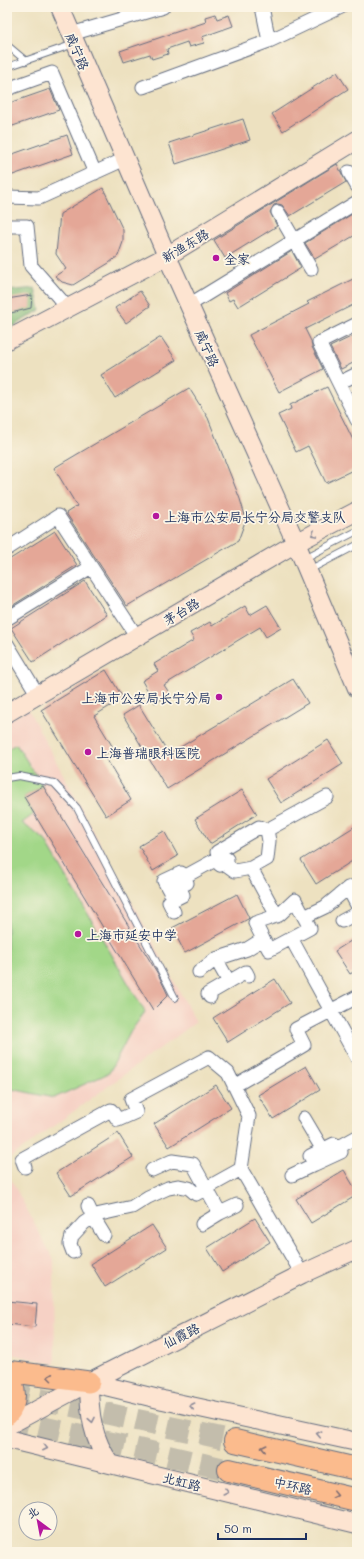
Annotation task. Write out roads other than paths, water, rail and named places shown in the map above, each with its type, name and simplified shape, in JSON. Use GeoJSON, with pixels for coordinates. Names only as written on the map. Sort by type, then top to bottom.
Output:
{"type":"FeatureCollection","features":[{"type":"Feature","properties":{"kind":"highway"},"geometry":{"type":"LineString","coordinates":[[235,1441],[357,1470]]}},
{"type":"Feature","properties":{"kind":"highway","name":"中环路"},"geometry":{"type":"LineString","coordinates":[[229,1470],[357,1500]]}},
{"type":"Feature","properties":{"kind":"main road"},"geometry":{"type":"LineString","coordinates":[[7,1371],[89,1382]]}},
{"type":"Feature","properties":{"kind":"main road"},"geometry":{"type":"LineString","coordinates":[[7,1375],[10,1380],[15,1399],[13,1409],[7,1415]]}},
{"type":"Feature","properties":{"kind":"street","name":"威宁路"},"geometry":{"type":"LineString","coordinates":[[60,7],[167,256],[296,543],[357,688]]}},
{"type":"Feature","properties":{"kind":"street"},"geometry":{"type":"LineString","coordinates":[[73,39],[163,7]]}},
{"type":"Feature","properties":{"kind":"street"},"geometry":{"type":"LineString","coordinates":[[262,7],[269,41]]}},
{"type":"Feature","properties":{"kind":"street"},"geometry":{"type":"LineString","coordinates":[[143,87],[269,41],[341,7]]}},
{"type":"Feature","properties":{"kind":"street"},"geometry":{"type":"LineString","coordinates":[[7,89],[52,73],[95,173]]}},
{"type":"Feature","properties":{"kind":"street","name":"新渔东路"},"geometry":{"type":"LineString","coordinates":[[7,340],[167,256],[357,140]]}},
{"type":"Feature","properties":{"kind":"street"},"geometry":{"type":"LineString","coordinates":[[7,197],[39,198],[125,159]]}},
{"type":"Feature","properties":{"kind":"street"},"geometry":{"type":"LineString","coordinates":[[349,172],[357,186]]}},
{"type":"Feature","properties":{"kind":"street"},"geometry":{"type":"LineString","coordinates":[[189,305],[357,202]]}},
{"type":"Feature","properties":{"kind":"street"},"geometry":{"type":"LineString","coordinates":[[278,212],[311,270]]}},
{"type":"Feature","properties":{"kind":"street"},"geometry":{"type":"LineString","coordinates":[[7,226],[27,226],[31,266],[68,308]]}},
{"type":"Feature","properties":{"kind":"street"},"geometry":{"type":"LineString","coordinates":[[357,324],[319,342],[357,420]]}},
{"type":"Feature","properties":{"kind":"street"},"geometry":{"type":"LineString","coordinates":[[339,383],[357,374]]}},
{"type":"Feature","properties":{"kind":"street","name":"茅台路"},"geometry":{"type":"LineString","coordinates":[[7,713],[296,543],[357,511]]}},
{"type":"Feature","properties":{"kind":"street"},"geometry":{"type":"LineString","coordinates":[[7,549],[58,516],[137,637]]}},
{"type":"Feature","properties":{"kind":"street"},"geometry":{"type":"LineString","coordinates":[[8,618],[91,567]]}},
{"type":"Feature","properties":{"kind":"street"},"geometry":{"type":"LineString","coordinates":[[7,644],[38,695]]}},
{"type":"Feature","properties":{"kind":"street"},"geometry":{"type":"LineString","coordinates":[[174,912],[169,902],[183,895],[181,882],[219,858],[252,832],[256,839],[268,836],[327,797]]}},
{"type":"Feature","properties":{"kind":"street"},"geometry":{"type":"LineString","coordinates":[[219,858],[235,871],[251,868],[267,859],[268,836]]}},
{"type":"Feature","properties":{"kind":"street"},"geometry":{"type":"LineString","coordinates":[[251,868],[277,916]]}},
{"type":"Feature","properties":{"kind":"street"},"geometry":{"type":"LineString","coordinates":[[304,917],[325,907],[352,886],[357,905]]}},
{"type":"Feature","properties":{"kind":"street"},"geometry":{"type":"LineString","coordinates":[[295,900],[310,928],[269,950],[255,923],[277,916],[295,900]]}},
{"type":"Feature","properties":{"kind":"street"},"geometry":{"type":"LineString","coordinates":[[342,921],[357,913]]}},
{"type":"Feature","properties":{"kind":"street"},"geometry":{"type":"LineString","coordinates":[[291,938],[357,1058]]}},
{"type":"Feature","properties":{"kind":"street"},"geometry":{"type":"LineString","coordinates":[[199,972],[216,959],[247,949],[263,939]]}},
{"type":"Feature","properties":{"kind":"street"},"geometry":{"type":"LineString","coordinates":[[216,959],[229,982]]}},
{"type":"Feature","properties":{"kind":"street"},"geometry":{"type":"LineString","coordinates":[[210,997],[208,994],[246,972],[248,976]]}},
{"type":"Feature","properties":{"kind":"street"},"geometry":{"type":"LineString","coordinates":[[234,1086],[304,1045],[296,1029],[357,996]]}},
{"type":"Feature","properties":{"kind":"street"},"geometry":{"type":"LineString","coordinates":[[25,1167],[22,1159],[111,1110],[118,1120],[136,1112],[131,1099],[209,1057],[228,1073],[249,1116],[242,1169],[302,1274]]}},
{"type":"Feature","properties":{"kind":"street"},"geometry":{"type":"LineString","coordinates":[[304,1118],[322,1150]]}},
{"type":"Feature","properties":{"kind":"street"},"geometry":{"type":"LineString","coordinates":[[339,1147],[357,1137]]}},
{"type":"Feature","properties":{"kind":"street"},"geometry":{"type":"LineString","coordinates":[[292,1175],[341,1152],[339,1147],[334,1144],[310,1156],[315,1164]]}},
{"type":"Feature","properties":{"kind":"street"},"geometry":{"type":"LineString","coordinates":[[152,1170],[172,1161],[193,1164],[220,1214]]}},
{"type":"Feature","properties":{"kind":"street"},"geometry":{"type":"LineString","coordinates":[[90,1211],[113,1210],[135,1212],[148,1197],[168,1188],[179,1186],[189,1188],[196,1194],[242,1169]]}},
{"type":"Feature","properties":{"kind":"street"},"geometry":{"type":"LineString","coordinates":[[202,1224],[237,1205]]}},
{"type":"Feature","properties":{"kind":"street"},"geometry":{"type":"LineString","coordinates":[[90,1211],[104,1235]]}},
{"type":"Feature","properties":{"kind":"street"},"geometry":{"type":"LineString","coordinates":[[73,1252],[70,1244],[72,1236],[84,1223],[90,1211]]}},
{"type":"Feature","properties":{"kind":"street","name":"仙霞路"},"geometry":{"type":"LineString","coordinates":[[7,1426],[89,1382],[302,1274],[357,1249]]}},
{"type":"Feature","properties":{"kind":"street"},"geometry":{"type":"LineString","coordinates":[[111,1464],[103,1455],[96,1438],[91,1413],[89,1382],[163,1400],[357,1442]]}},
{"type":"Feature","properties":{"kind":"street","name":"北虹路"},"geometry":{"type":"LineString","coordinates":[[7,1439],[357,1524]]}},
{"type":"Feature","properties":{"kind":"lane"},"geometry":{"type":"LineString","coordinates":[[7,67],[26,61],[73,39]]}},
{"type":"Feature","properties":{"kind":"lane"},"geometry":{"type":"LineString","coordinates":[[7,45],[26,61]]}},
{"type":"Feature","properties":{"kind":"lane"},"geometry":{"type":"LineString","coordinates":[[305,565],[357,531]]}},
{"type":"Feature","properties":{"kind":"lane"},"geometry":{"type":"LineString","coordinates":[[305,565],[357,545]]}},
{"type":"Feature","properties":{"kind":"lane"},"geometry":{"type":"LineString","coordinates":[[7,778],[19,776],[54,783],[77,808],[175,998]]}},
{"type":"Feature","properties":{"kind":"tunnel"},"geometry":{"type":"LineString","coordinates":[[7,1392],[235,1441]]}},
{"type":"Feature","properties":{"kind":"tunnel"},"geometry":{"type":"LineString","coordinates":[[7,1419],[229,1470]]}},
{"type":"Feature","properties":{"kind":"place","name":"全家"},"geometry":{"type":"Point","coordinates":[216,258]}},
{"type":"Feature","properties":{"kind":"place","name":"上海市公安局长宁分局交警支队"},"geometry":{"type":"Point","coordinates":[156,516]}},
{"type":"Feature","properties":{"kind":"place","name":"上海市公安局长宁分局"},"geometry":{"type":"Point","coordinates":[219,697]}},
{"type":"Feature","properties":{"kind":"place","name":"上海普瑞眼科医院"},"geometry":{"type":"Point","coordinates":[88,752]}},
{"type":"Feature","properties":{"kind":"place","name":"上海市延安中学"},"geometry":{"type":"Point","coordinates":[78,934]}}]}
